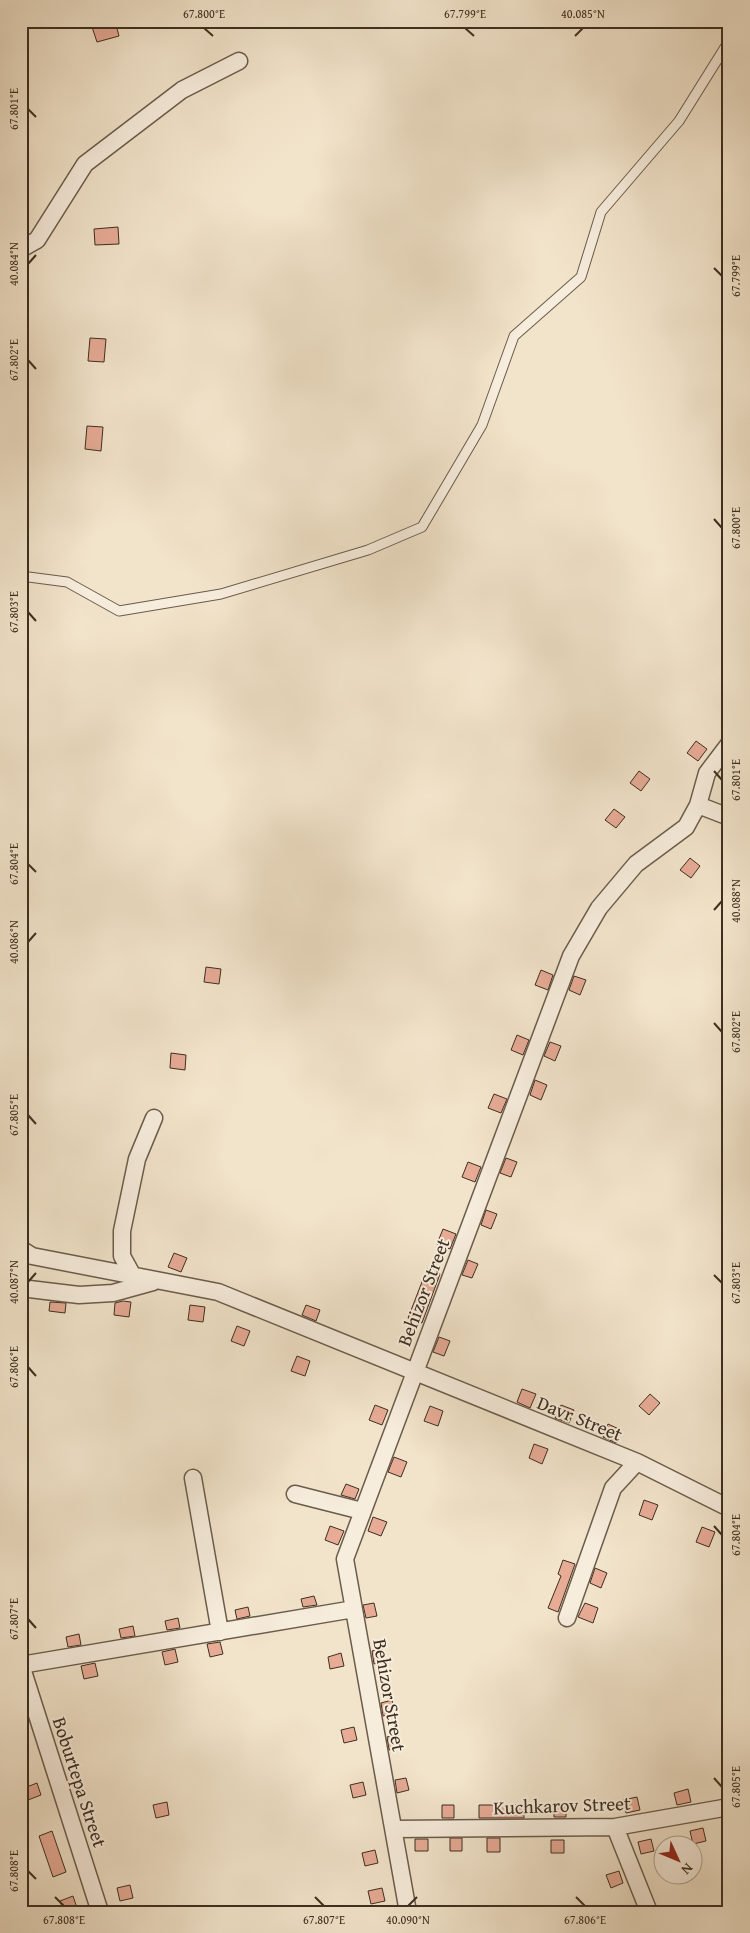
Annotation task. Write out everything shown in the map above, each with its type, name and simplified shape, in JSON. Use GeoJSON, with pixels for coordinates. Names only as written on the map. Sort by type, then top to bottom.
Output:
{"type":"FeatureCollection","features":[{"type":"Feature","properties":{"kind":"street"},"geometry":{"type":"LineString","coordinates":[[21,249],[38,240],[85,164],[182,90],[239,61]]}},
{"type":"Feature","properties":{"kind":"street","name":"Behizor Street"},"geometry":{"type":"LineString","coordinates":[[408,1912],[345,1559],[571,956],[599,908],[636,864],[686,827],[698,805],[707,773],[729,744]]}},
{"type":"Feature","properties":{"kind":"street"},"geometry":{"type":"LineString","coordinates":[[698,805],[729,817]]}},
{"type":"Feature","properties":{"kind":"street"},"geometry":{"type":"LineString","coordinates":[[133,1276],[122,1256],[122,1231],[137,1159],[154,1118]]}},
{"type":"Feature","properties":{"kind":"street","name":"Davr Street"},"geometry":{"type":"LineString","coordinates":[[21,1249],[32,1256],[218,1292],[637,1462],[729,1508]]}},
{"type":"Feature","properties":{"kind":"street"},"geometry":{"type":"LineString","coordinates":[[21,1288],[79,1294],[114,1293],[158,1280]]}},
{"type":"Feature","properties":{"kind":"street"},"geometry":{"type":"LineString","coordinates":[[567,1618],[613,1488],[637,1462]]}},
{"type":"Feature","properties":{"kind":"street"},"geometry":{"type":"LineString","coordinates":[[193,1478],[220,1632]]}},
{"type":"Feature","properties":{"kind":"street"},"geometry":{"type":"LineString","coordinates":[[295,1494],[362,1511]]}},
{"type":"Feature","properties":{"kind":"street"},"geometry":{"type":"LineString","coordinates":[[21,1665],[354,1609]]}},
{"type":"Feature","properties":{"kind":"street","name":"Boburtepa Street"},"geometry":{"type":"LineString","coordinates":[[21,1665],[100,1912]]}},
{"type":"Feature","properties":{"kind":"street","name":"Kuchkarov Street"},"geometry":{"type":"LineString","coordinates":[[394,1829],[615,1827],[729,1807]]}},
{"type":"Feature","properties":{"kind":"street"},"geometry":{"type":"LineString","coordinates":[[615,1827],[650,1912]]}},
{"type":"Feature","properties":{"kind":"lane"},"geometry":{"type":"LineString","coordinates":[[21,576],[67,582],[119,611],[221,594],[368,550],[422,527],[482,425],[514,336],[581,277],[601,212],[679,121],[729,41]]}},
{"type":"Feature","properties":{"kind":"building"},"geometry":{"type":"Polygon","coordinates":[[[115,21],[119,36],[97,42],[92,27],[115,21]]]}},
{"type":"Feature","properties":{"kind":"building"},"geometry":{"type":"Polygon","coordinates":[[[118,227],[119,244],[95,245],[94,229],[118,227]]]}},
{"type":"Feature","properties":{"kind":"building"},"geometry":{"type":"Polygon","coordinates":[[[90,338],[106,339],[104,362],[88,361],[90,338]]]}},
{"type":"Feature","properties":{"kind":"building"},"geometry":{"type":"Polygon","coordinates":[[[87,426],[103,427],[101,451],[85,449],[87,426]]]}},
{"type":"Feature","properties":{"kind":"building"},"geometry":{"type":"Polygon","coordinates":[[[696,741],[707,749],[698,761],[687,753],[696,741]]]}},
{"type":"Feature","properties":{"kind":"building"},"geometry":{"type":"Polygon","coordinates":[[[639,771],[650,779],[641,791],[630,783],[639,771]]]}},
{"type":"Feature","properties":{"kind":"building"},"geometry":{"type":"Polygon","coordinates":[[[614,809],[625,817],[616,828],[605,820],[614,809]]]}},
{"type":"Feature","properties":{"kind":"building"},"geometry":{"type":"Polygon","coordinates":[[[690,858],[700,866],[691,878],[680,870],[690,858]]]}},
{"type":"Feature","properties":{"kind":"building"},"geometry":{"type":"Polygon","coordinates":[[[206,967],[221,969],[219,984],[204,982],[206,967]]]}},
{"type":"Feature","properties":{"kind":"building"},"geometry":{"type":"Polygon","coordinates":[[[541,970],[553,975],[548,990],[535,985],[541,970]]]}},
{"type":"Feature","properties":{"kind":"building"},"geometry":{"type":"Polygon","coordinates":[[[574,976],[586,980],[580,995],[569,990],[574,976]]]}},
{"type":"Feature","properties":{"kind":"building"},"geometry":{"type":"Polygon","coordinates":[[[517,1035],[529,1040],[523,1055],[511,1050],[517,1035]]]}},
{"type":"Feature","properties":{"kind":"building"},"geometry":{"type":"Polygon","coordinates":[[[550,1042],[561,1046],[555,1061],[544,1056],[550,1042]]]}},
{"type":"Feature","properties":{"kind":"building"},"geometry":{"type":"Polygon","coordinates":[[[171,1053],[186,1055],[185,1070],[170,1068],[171,1053]]]}},
{"type":"Feature","properties":{"kind":"building"},"geometry":{"type":"Polygon","coordinates":[[[535,1080],[547,1085],[541,1100],[530,1095],[535,1080]]]}},
{"type":"Feature","properties":{"kind":"building"},"geometry":{"type":"Polygon","coordinates":[[[494,1094],[507,1099],[501,1113],[488,1108],[494,1094]]]}},
{"type":"Feature","properties":{"kind":"building"},"geometry":{"type":"Polygon","coordinates":[[[506,1158],[517,1162],[511,1177],[500,1173],[506,1158]]]}},
{"type":"Feature","properties":{"kind":"building"},"geometry":{"type":"Polygon","coordinates":[[[468,1162],[481,1167],[475,1182],[462,1177],[468,1162]]]}},
{"type":"Feature","properties":{"kind":"building"},"geometry":{"type":"Polygon","coordinates":[[[486,1210],[497,1214],[491,1229],[481,1225],[486,1210]]]}},
{"type":"Feature","properties":{"kind":"building"},"geometry":{"type":"Polygon","coordinates":[[[443,1229],[456,1234],[450,1249],[437,1244],[443,1229]]]}},
{"type":"Feature","properties":{"kind":"building"},"geometry":{"type":"Polygon","coordinates":[[[174,1253],[187,1258],[181,1272],[168,1267],[174,1253]]]}},
{"type":"Feature","properties":{"kind":"building"},"geometry":{"type":"Polygon","coordinates":[[[468,1260],[478,1264],[472,1278],[462,1275],[468,1260]]]}},
{"type":"Feature","properties":{"kind":"building"},"geometry":{"type":"Polygon","coordinates":[[[427,1269],[440,1274],[422,1323],[408,1318],[427,1269]]]}},
{"type":"Feature","properties":{"kind":"building"},"geometry":{"type":"Polygon","coordinates":[[[50,1302],[66,1303],[65,1313],[49,1311],[50,1302]]]}},
{"type":"Feature","properties":{"kind":"building"},"geometry":{"type":"Polygon","coordinates":[[[131,1302],[129,1317],[114,1315],[115,1303],[131,1302]]]}},
{"type":"Feature","properties":{"kind":"building"},"geometry":{"type":"Polygon","coordinates":[[[190,1305],[205,1307],[203,1322],[188,1320],[190,1305]]]}},
{"type":"Feature","properties":{"kind":"building"},"geometry":{"type":"Polygon","coordinates":[[[306,1305],[320,1310],[316,1321],[302,1315],[306,1305]]]}},
{"type":"Feature","properties":{"kind":"building"},"geometry":{"type":"Polygon","coordinates":[[[237,1326],[250,1331],[244,1346],[231,1341],[237,1326]]]}},
{"type":"Feature","properties":{"kind":"building"},"geometry":{"type":"Polygon","coordinates":[[[439,1337],[450,1341],[444,1356],[433,1352],[439,1337]]]}},
{"type":"Feature","properties":{"kind":"building"},"geometry":{"type":"Polygon","coordinates":[[[297,1356],[310,1361],[305,1376],[291,1371],[297,1356]]]}},
{"type":"Feature","properties":{"kind":"building"},"geometry":{"type":"Polygon","coordinates":[[[522,1389],[536,1394],[530,1408],[517,1402],[522,1389]]]}},
{"type":"Feature","properties":{"kind":"building"},"geometry":{"type":"Polygon","coordinates":[[[650,1394],[660,1403],[649,1415],[639,1406],[650,1394]]]}},
{"type":"Feature","properties":{"kind":"building"},"geometry":{"type":"Polygon","coordinates":[[[375,1405],[388,1410],[382,1425],[369,1420],[375,1405]]]}},
{"type":"Feature","properties":{"kind":"building"},"geometry":{"type":"Polygon","coordinates":[[[561,1405],[574,1410],[569,1423],[555,1418],[561,1405]]]}},
{"type":"Feature","properties":{"kind":"building"},"geometry":{"type":"Polygon","coordinates":[[[430,1406],[443,1411],[438,1426],[424,1421],[430,1406]]]}},
{"type":"Feature","properties":{"kind":"building"},"geometry":{"type":"Polygon","coordinates":[[[608,1424],[621,1430],[616,1443],[603,1437],[608,1424]]]}},
{"type":"Feature","properties":{"kind":"building"},"geometry":{"type":"Polygon","coordinates":[[[534,1444],[548,1449],[542,1464],[529,1458],[534,1444]]]}},
{"type":"Feature","properties":{"kind":"building"},"geometry":{"type":"Polygon","coordinates":[[[394,1457],[407,1462],[401,1477],[388,1472],[394,1457]]]}},
{"type":"Feature","properties":{"kind":"building"},"geometry":{"type":"Polygon","coordinates":[[[346,1484],[359,1489],[355,1499],[341,1495],[346,1484]]]}},
{"type":"Feature","properties":{"kind":"building"},"geometry":{"type":"Polygon","coordinates":[[[644,1500],[658,1505],[652,1520],[639,1515],[644,1500]]]}},
{"type":"Feature","properties":{"kind":"building"},"geometry":{"type":"Polygon","coordinates":[[[373,1517],[387,1522],[381,1536],[368,1531],[373,1517]]]}},
{"type":"Feature","properties":{"kind":"building"},"geometry":{"type":"Polygon","coordinates":[[[330,1526],[344,1531],[338,1545],[325,1540],[330,1526]]]}},
{"type":"Feature","properties":{"kind":"building"},"geometry":{"type":"Polygon","coordinates":[[[702,1527],[715,1532],[709,1547],[696,1542],[702,1527]]]}},
{"type":"Feature","properties":{"kind":"building"},"geometry":{"type":"Polygon","coordinates":[[[563,1560],[575,1564],[558,1612],[548,1608],[561,1576],[558,1574],[563,1560]]]}},
{"type":"Feature","properties":{"kind":"building"},"geometry":{"type":"Polygon","coordinates":[[[595,1568],[607,1573],[601,1588],[590,1583],[595,1568]]]}},
{"type":"Feature","properties":{"kind":"building"},"geometry":{"type":"Polygon","coordinates":[[[314,1596],[317,1605],[303,1607],[301,1599],[314,1596]]]}},
{"type":"Feature","properties":{"kind":"building"},"geometry":{"type":"Polygon","coordinates":[[[374,1603],[377,1616],[366,1618],[363,1605],[374,1603]]]}},
{"type":"Feature","properties":{"kind":"building"},"geometry":{"type":"Polygon","coordinates":[[[585,1603],[598,1608],[593,1623],[578,1617],[585,1603]]]}},
{"type":"Feature","properties":{"kind":"building"},"geometry":{"type":"Polygon","coordinates":[[[248,1607],[250,1616],[237,1619],[235,1610],[248,1607]]]}},
{"type":"Feature","properties":{"kind":"building"},"geometry":{"type":"Polygon","coordinates":[[[178,1618],[180,1628],[167,1630],[165,1621],[178,1618]]]}},
{"type":"Feature","properties":{"kind":"building"},"geometry":{"type":"Polygon","coordinates":[[[133,1626],[135,1636],[121,1638],[119,1629],[133,1626]]]}},
{"type":"Feature","properties":{"kind":"building"},"geometry":{"type":"Polygon","coordinates":[[[79,1634],[81,1645],[68,1647],[66,1637],[79,1634]]]}},
{"type":"Feature","properties":{"kind":"building"},"geometry":{"type":"Polygon","coordinates":[[[220,1642],[223,1654],[210,1657],[207,1644],[220,1642]]]}},
{"type":"Feature","properties":{"kind":"building"},"geometry":{"type":"Polygon","coordinates":[[[382,1648],[385,1661],[374,1664],[372,1651],[382,1648]]]}},
{"type":"Feature","properties":{"kind":"building"},"geometry":{"type":"Polygon","coordinates":[[[175,1649],[178,1662],[165,1665],[162,1652],[175,1649]]]}},
{"type":"Feature","properties":{"kind":"building"},"geometry":{"type":"Polygon","coordinates":[[[341,1653],[344,1666],[330,1669],[328,1657],[341,1653]]]}},
{"type":"Feature","properties":{"kind":"building"},"geometry":{"type":"Polygon","coordinates":[[[95,1663],[98,1676],[84,1679],[81,1666],[95,1663]]]}},
{"type":"Feature","properties":{"kind":"building"},"geometry":{"type":"Polygon","coordinates":[[[392,1700],[395,1713],[383,1716],[381,1703],[392,1700]]]}},
{"type":"Feature","properties":{"kind":"building"},"geometry":{"type":"Polygon","coordinates":[[[354,1727],[357,1740],[344,1743],[341,1730],[354,1727]]]}},
{"type":"Feature","properties":{"kind":"building"},"geometry":{"type":"Polygon","coordinates":[[[398,1734],[401,1747],[389,1750],[387,1737],[398,1734]]]}},
{"type":"Feature","properties":{"kind":"building"},"geometry":{"type":"Polygon","coordinates":[[[406,1778],[409,1790],[397,1793],[395,1780],[406,1778]]]}},
{"type":"Feature","properties":{"kind":"building"},"geometry":{"type":"Polygon","coordinates":[[[363,1782],[366,1795],[353,1798],[350,1785],[363,1782]]]}},
{"type":"Feature","properties":{"kind":"building"},"geometry":{"type":"Polygon","coordinates":[[[37,1783],[41,1795],[28,1800],[24,1788],[37,1783]]]}},
{"type":"Feature","properties":{"kind":"building"},"geometry":{"type":"Polygon","coordinates":[[[688,1789],[691,1802],[677,1805],[674,1793],[688,1789]]]}},
{"type":"Feature","properties":{"kind":"building"},"geometry":{"type":"Polygon","coordinates":[[[637,1797],[640,1810],[626,1813],[623,1800],[637,1797]]]}},
{"type":"Feature","properties":{"kind":"building"},"geometry":{"type":"Polygon","coordinates":[[[167,1802],[169,1815],[156,1818],[153,1805],[167,1802]]]}},
{"type":"Feature","properties":{"kind":"building"},"geometry":{"type":"Polygon","coordinates":[[[554,1804],[566,1804],[566,1817],[554,1817],[554,1804]]]}},
{"type":"Feature","properties":{"kind":"building"},"geometry":{"type":"Polygon","coordinates":[[[442,1805],[454,1805],[454,1818],[442,1818],[442,1805]]]}},
{"type":"Feature","properties":{"kind":"building"},"geometry":{"type":"Polygon","coordinates":[[[479,1805],[524,1805],[524,1818],[479,1818],[479,1805]]]}},
{"type":"Feature","properties":{"kind":"building"},"geometry":{"type":"Polygon","coordinates":[[[703,1828],[706,1841],[702,1842],[702,1836],[691,1836],[690,1831],[703,1828]]]}},
{"type":"Feature","properties":{"kind":"building"},"geometry":{"type":"Polygon","coordinates":[[[52,1831],[66,1872],[53,1877],[39,1836],[52,1831]]]}},
{"type":"Feature","properties":{"kind":"building"},"geometry":{"type":"Polygon","coordinates":[[[450,1838],[462,1838],[462,1851],[450,1851],[450,1838]]]}},
{"type":"Feature","properties":{"kind":"building"},"geometry":{"type":"Polygon","coordinates":[[[487,1838],[500,1838],[500,1852],[487,1852],[487,1838]]]}},
{"type":"Feature","properties":{"kind":"building"},"geometry":{"type":"Polygon","coordinates":[[[415,1839],[428,1839],[428,1851],[415,1851],[415,1839]]]}},
{"type":"Feature","properties":{"kind":"building"},"geometry":{"type":"Polygon","coordinates":[[[651,1839],[652,1851],[641,1854],[638,1842],[651,1839]]]}},
{"type":"Feature","properties":{"kind":"building"},"geometry":{"type":"Polygon","coordinates":[[[551,1840],[564,1840],[564,1853],[551,1853],[551,1840]]]}},
{"type":"Feature","properties":{"kind":"building"},"geometry":{"type":"Polygon","coordinates":[[[375,1850],[378,1863],[365,1866],[362,1853],[375,1850]]]}},
{"type":"Feature","properties":{"kind":"building"},"geometry":{"type":"Polygon","coordinates":[[[619,1871],[623,1883],[611,1888],[606,1875],[619,1871]]]}},
{"type":"Feature","properties":{"kind":"building"},"geometry":{"type":"Polygon","coordinates":[[[130,1885],[133,1898],[120,1901],[117,1888],[130,1885]]]}},
{"type":"Feature","properties":{"kind":"building"},"geometry":{"type":"Polygon","coordinates":[[[382,1888],[385,1901],[371,1904],[368,1891],[382,1888]]]}},
{"type":"Feature","properties":{"kind":"building"},"geometry":{"type":"Polygon","coordinates":[[[73,1896],[77,1908],[64,1912],[60,1901],[73,1896]]]}}]}
